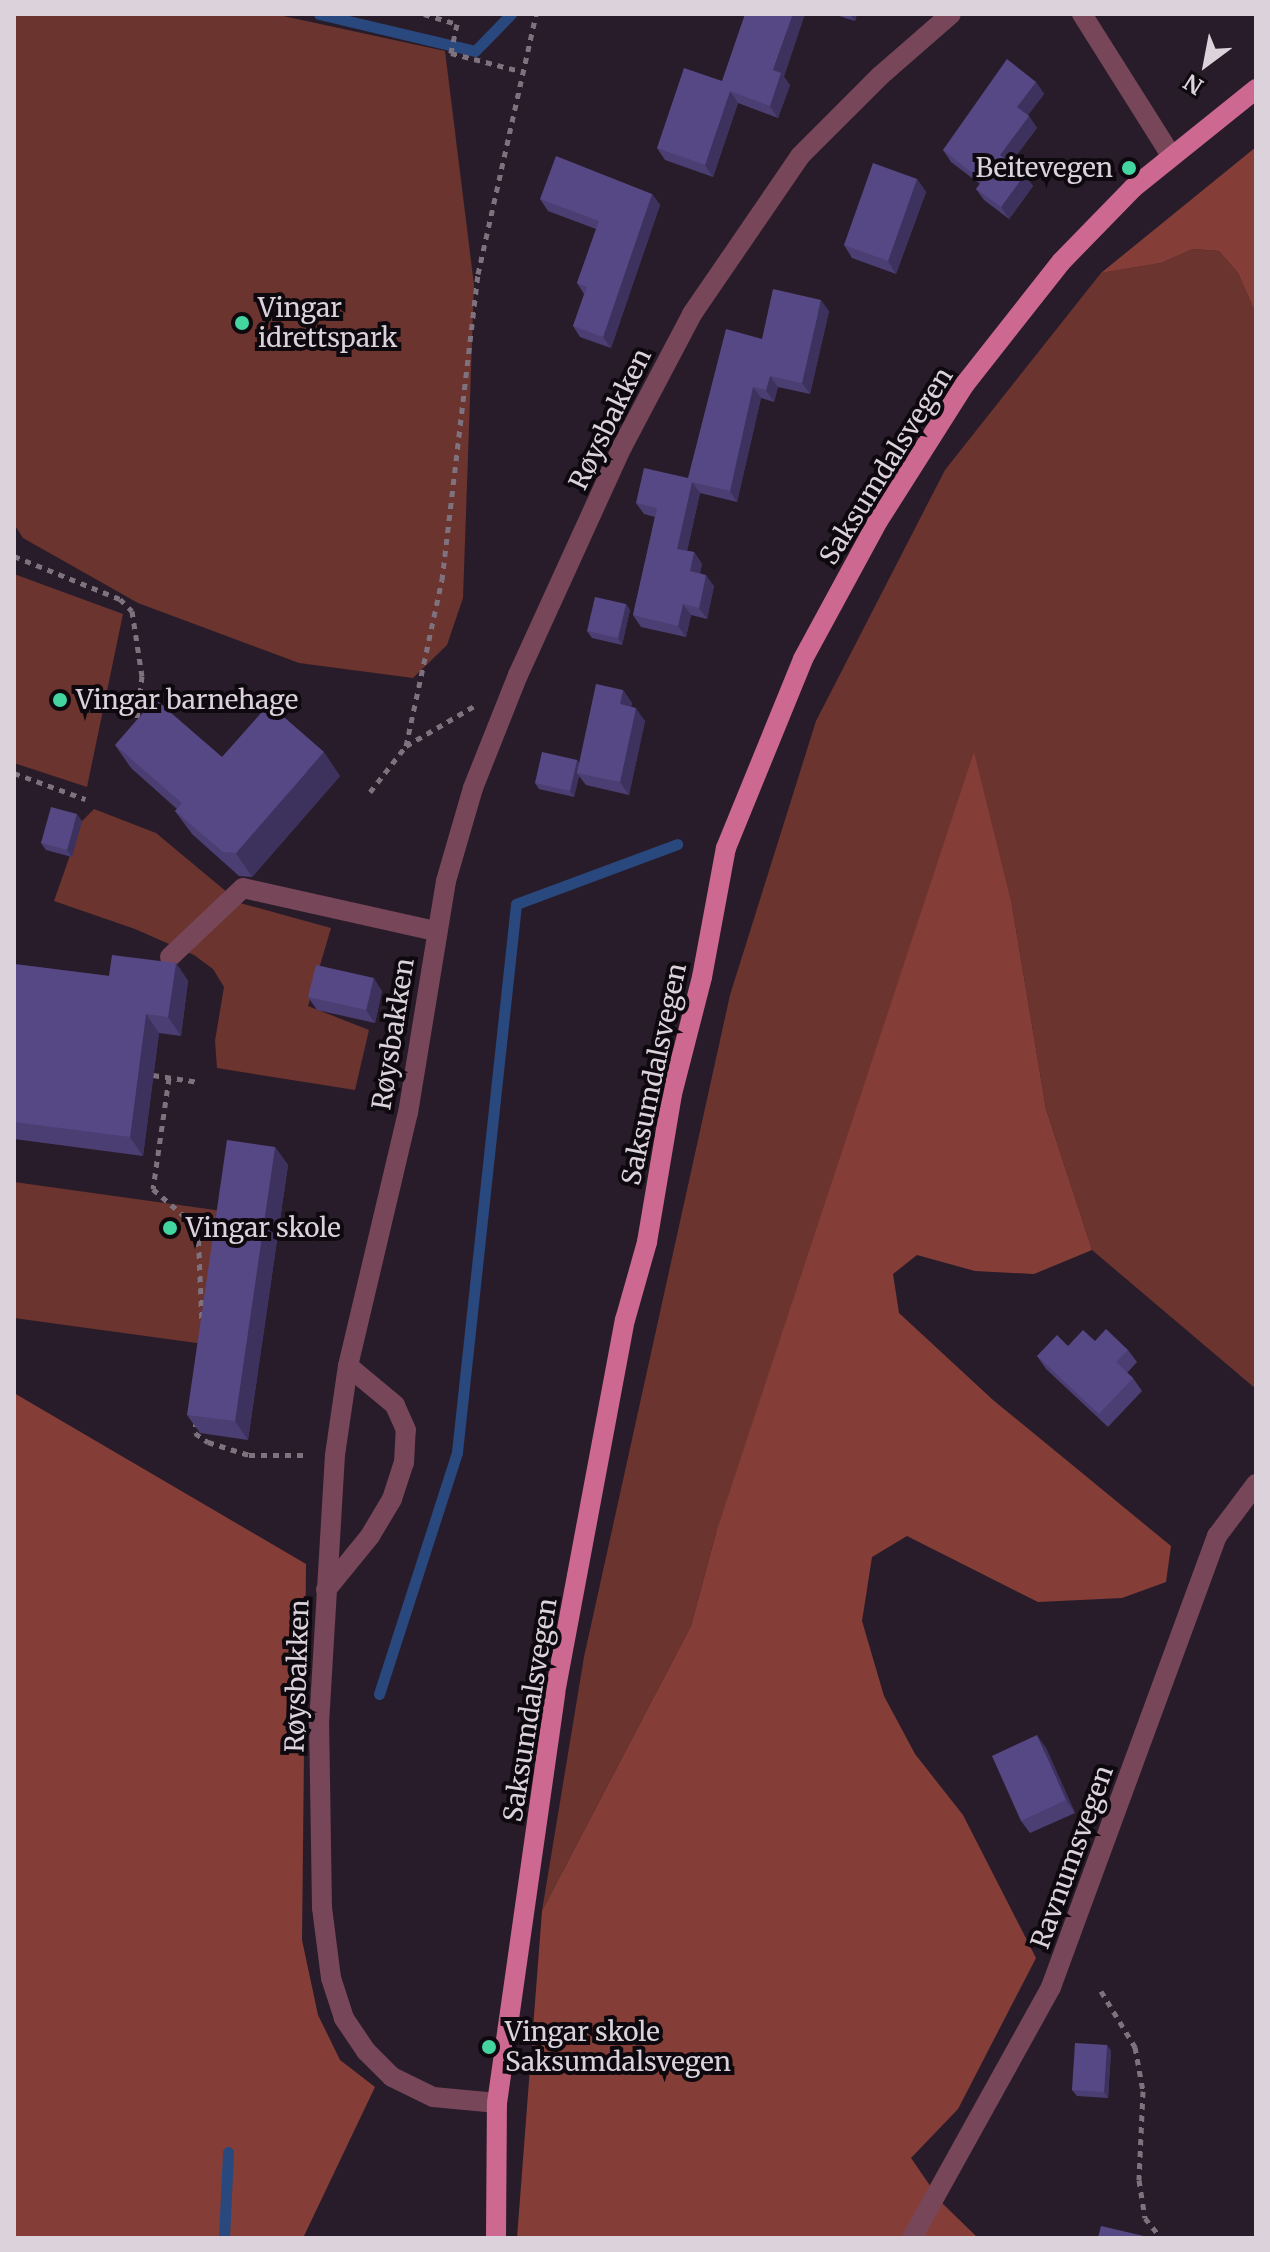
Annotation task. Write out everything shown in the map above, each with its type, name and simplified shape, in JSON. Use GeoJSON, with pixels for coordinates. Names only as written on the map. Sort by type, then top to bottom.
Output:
{"type":"FeatureCollection","features":[{"type":"Feature","properties":{"kind":"main road","name":"Saksumdalsvegen"},"geometry":{"type":"LineString","coordinates":[[496,2238],[497,2103],[514,1956],[535,1853],[555,1693],[581,1541],[726,848],[803,659],[920,451],[1061,262],[1170,154],[1256,89]]}},
{"type":"Feature","properties":{"kind":"street","name":"Røysbakken"},"geometry":{"type":"LineString","coordinates":[[497,2103],[433,2097],[392,2077],[366,2051],[344,2018],[331,1978],[322,1908],[319,1724],[335,1455],[348,1366],[408,1113],[435,931],[473,788],[622,447],[692,314],[740,238],[800,156],[880,76],[951,14]]}},
{"type":"Feature","properties":{"kind":"street"},"geometry":{"type":"LineString","coordinates":[[1082,14],[1170,154]]}},
{"type":"Feature","properties":{"kind":"street"},"geometry":{"type":"LineString","coordinates":[[170,957],[243,888],[435,931]]}},
{"type":"Feature","properties":{"kind":"street"},"geometry":{"type":"LineString","coordinates":[[326,1590],[370,1536],[392,1499],[404,1463],[406,1430],[395,1405],[348,1366]]}},
{"type":"Feature","properties":{"kind":"street","name":"Ravnumsvegen"},"geometry":{"type":"LineString","coordinates":[[912,2238],[1051,1987],[1217,1536],[1256,1484]]}},
{"type":"Feature","properties":{"kind":"path"},"geometry":{"type":"LineString","coordinates":[[424,14],[457,24],[451,53],[520,71]]}},
{"type":"Feature","properties":{"kind":"path"},"geometry":{"type":"LineString","coordinates":[[406,746],[442,580],[478,274],[504,152],[517,114],[520,71],[536,14]]}},
{"type":"Feature","properties":{"kind":"path"},"geometry":{"type":"LineString","coordinates":[[15,556],[120,599],[132,611],[142,676],[137,719]]}},
{"type":"Feature","properties":{"kind":"path"},"geometry":{"type":"LineString","coordinates":[[370,792],[406,746],[473,704],[502,719]]}},
{"type":"Feature","properties":{"kind":"path"},"geometry":{"type":"LineString","coordinates":[[14,773],[85,799]]}},
{"type":"Feature","properties":{"kind":"path"},"geometry":{"type":"LineString","coordinates":[[153,1075],[198,1082]]}},
{"type":"Feature","properties":{"kind":"path"},"geometry":{"type":"LineString","coordinates":[[169,1078],[153,1189],[198,1228],[202,1329]]}},
{"type":"Feature","properties":{"kind":"path"},"geometry":{"type":"LineString","coordinates":[[196,1410],[195,1433],[208,1442],[249,1455],[335,1455]]}},
{"type":"Feature","properties":{"kind":"path"},"geometry":{"type":"LineString","coordinates":[[1101,1991],[1135,2047],[1143,2091],[1139,2180],[1145,2218],[1161,2238]]}},
{"type":"Feature","properties":{"kind":"shaded area"},"geometry":{"type":"Polygon","coordinates":[[[14,14],[274,14],[445,51],[474,285],[463,598],[447,645],[413,678],[299,663],[138,603],[23,538],[14,524],[14,14]]]}},
{"type":"Feature","properties":{"kind":"shaded area"},"geometry":{"type":"Polygon","coordinates":[[[1256,147],[1256,314],[1238,273],[1219,251],[1193,249],[1161,263],[1101,273],[1256,147]]]}},
{"type":"Feature","properties":{"kind":"shaded area"},"geometry":{"type":"Polygon","coordinates":[[[1193,249],[1219,251],[1238,273],[1256,314],[1256,1389],[1092,1250],[1046,1109],[1012,906],[716,1533],[691,1626],[542,1911],[584,1657],[730,995],[816,721],[945,470],[1101,273],[1161,263],[1193,249]]]}},
{"type":"Feature","properties":{"kind":"shaded area","name":"Vingar barnehage"},"geometry":{"type":"Polygon","coordinates":[[[14,574],[123,614],[87,787],[14,763],[14,574]]]}},
{"type":"Feature","properties":{"kind":"shaded area"},"geometry":{"type":"Polygon","coordinates":[[[974,752],[1012,906],[1046,1109],[1092,1250],[1034,1274],[975,1271],[917,1255],[893,1274],[899,1313],[993,1400],[1171,1546],[1166,1582],[1122,1598],[1038,1602],[907,1536],[872,1557],[862,1621],[884,1696],[915,1754],[963,1815],[1036,1958],[958,2109],[911,2158],[942,2203],[978,2238],[517,2238],[542,1911],[691,1626],[716,1533],[974,752]]]}},
{"type":"Feature","properties":{"kind":"shaded area"},"geometry":{"type":"Polygon","coordinates":[[[94,809],[156,833],[240,903],[331,928],[308,1006],[369,1030],[355,1090],[217,1068],[215,1041],[224,987],[213,969],[194,955],[135,929],[54,901],[82,821],[94,809]]]}},
{"type":"Feature","properties":{"kind":"shaded area"},"geometry":{"type":"Polygon","coordinates":[[[14,1182],[222,1211],[204,1344],[14,1318],[14,1182]]]}},
{"type":"Feature","properties":{"kind":"shaded area"},"geometry":{"type":"Polygon","coordinates":[[[14,1393],[306,1564],[302,1940],[318,2015],[340,2060],[375,2087],[303,2238],[14,2238],[14,1393]]]}},
{"type":"Feature","properties":{"kind":"building"},"geometry":{"type":"Polygon","coordinates":[[[745,14],[793,14],[773,70],[781,73],[770,106],[730,91],[705,165],[657,148],[684,68],[722,81],[745,14]]]}},
{"type":"Feature","properties":{"kind":"building"},"geometry":{"type":"Polygon","coordinates":[[[1007,59],[1036,82],[1017,107],[1029,116],[1000,155],[1025,174],[1001,207],[976,189],[982,181],[943,150],[1007,59]]]}},
{"type":"Feature","properties":{"kind":"building"},"geometry":{"type":"Polygon","coordinates":[[[556,156],[652,194],[603,337],[573,326],[587,287],[577,283],[599,221],[540,199],[556,156]]]}},
{"type":"Feature","properties":{"kind":"building"},"geometry":{"type":"Polygon","coordinates":[[[873,163],[917,179],[888,261],[844,245],[873,163]]]}},
{"type":"Feature","properties":{"kind":"building"},"geometry":{"type":"Polygon","coordinates":[[[773,289],[821,300],[802,383],[770,376],[766,390],[753,387],[730,491],[692,482],[677,549],[694,552],[690,571],[706,575],[699,608],[683,604],[678,626],[633,615],[657,508],[636,503],[644,468],[688,478],[726,329],[762,339],[773,289]]]}},
{"type":"Feature","properties":{"kind":"building"},"geometry":{"type":"Polygon","coordinates":[[[595,597],[626,604],[618,638],[587,631],[595,597]]]}},
{"type":"Feature","properties":{"kind":"building"},"geometry":{"type":"Polygon","coordinates":[[[596,684],[623,690],[620,704],[636,708],[620,782],[577,773],[596,684]]]}},
{"type":"Feature","properties":{"kind":"building"},"geometry":{"type":"Polygon","coordinates":[[[155,699],[222,757],[269,704],[324,752],[236,853],[223,852],[175,811],[182,803],[115,745],[155,699]]]}},
{"type":"Feature","properties":{"kind":"building"},"geometry":{"type":"Polygon","coordinates":[[[542,752],[577,760],[570,791],[535,783],[542,752]]]}},
{"type":"Feature","properties":{"kind":"building"},"geometry":{"type":"Polygon","coordinates":[[[51,807],[77,814],[67,850],[41,843],[51,807]]]}},
{"type":"Feature","properties":{"kind":"building"},"geometry":{"type":"Polygon","coordinates":[[[112,955],[176,963],[168,1017],[146,1014],[130,1137],[14,1122],[14,964],[109,976],[112,955]]]}},
{"type":"Feature","properties":{"kind":"building"},"geometry":{"type":"Polygon","coordinates":[[[316,965],[374,978],[366,1010],[308,997],[316,965]]]}},
{"type":"Feature","properties":{"kind":"building"},"geometry":{"type":"Polygon","coordinates":[[[227,1140],[275,1147],[235,1421],[187,1415],[227,1140]]]}},
{"type":"Feature","properties":{"kind":"building"},"geometry":{"type":"Polygon","coordinates":[[[1106,1329],[1128,1350],[1116,1362],[1133,1378],[1099,1414],[1037,1356],[1057,1335],[1068,1346],[1083,1330],[1095,1341],[1106,1329]]]}},
{"type":"Feature","properties":{"kind":"building"},"geometry":{"type":"Polygon","coordinates":[[[1037,1735],[1066,1800],[1021,1821],[992,1756],[1037,1735]]]}},
{"type":"Feature","properties":{"kind":"building"},"geometry":{"type":"Polygon","coordinates":[[[1075,2043],[1107,2045],[1104,2092],[1072,2090],[1075,2043]]]}},
{"type":"Feature","properties":{"kind":"building"},"geometry":{"type":"Polygon","coordinates":[[[1101,2226],[1148,2237],[1148,2238],[1098,2238],[1101,2226]]]}},
{"type":"Feature","properties":{"kind":"waterway"},"geometry":{"type":"LineString","coordinates":[[319,14],[475,51],[511,14]]}},
{"type":"Feature","properties":{"kind":"waterway"},"geometry":{"type":"LineString","coordinates":[[379,1694],[457,1452],[516,904],[677,844]]}},
{"type":"Feature","properties":{"kind":"waterway"},"geometry":{"type":"LineString","coordinates":[[224,2238],[228,2152]]}},
{"type":"Feature","properties":{"kind":"place","name":"Beitevegen"},"geometry":{"type":"Point","coordinates":[1129,168]}},
{"type":"Feature","properties":{"kind":"place","name":"Vingar idrettspark"},"geometry":{"type":"Point","coordinates":[242,323]}},
{"type":"Feature","properties":{"kind":"place","name":"Vingar barnehage"},"geometry":{"type":"Point","coordinates":[60,700]}},
{"type":"Feature","properties":{"kind":"place","name":"Vingar skole"},"geometry":{"type":"Point","coordinates":[170,1228]}},
{"type":"Feature","properties":{"kind":"place","name":"Vingar skole Saksumdalsvegen"},"geometry":{"type":"Point","coordinates":[489,2047]}}]}
